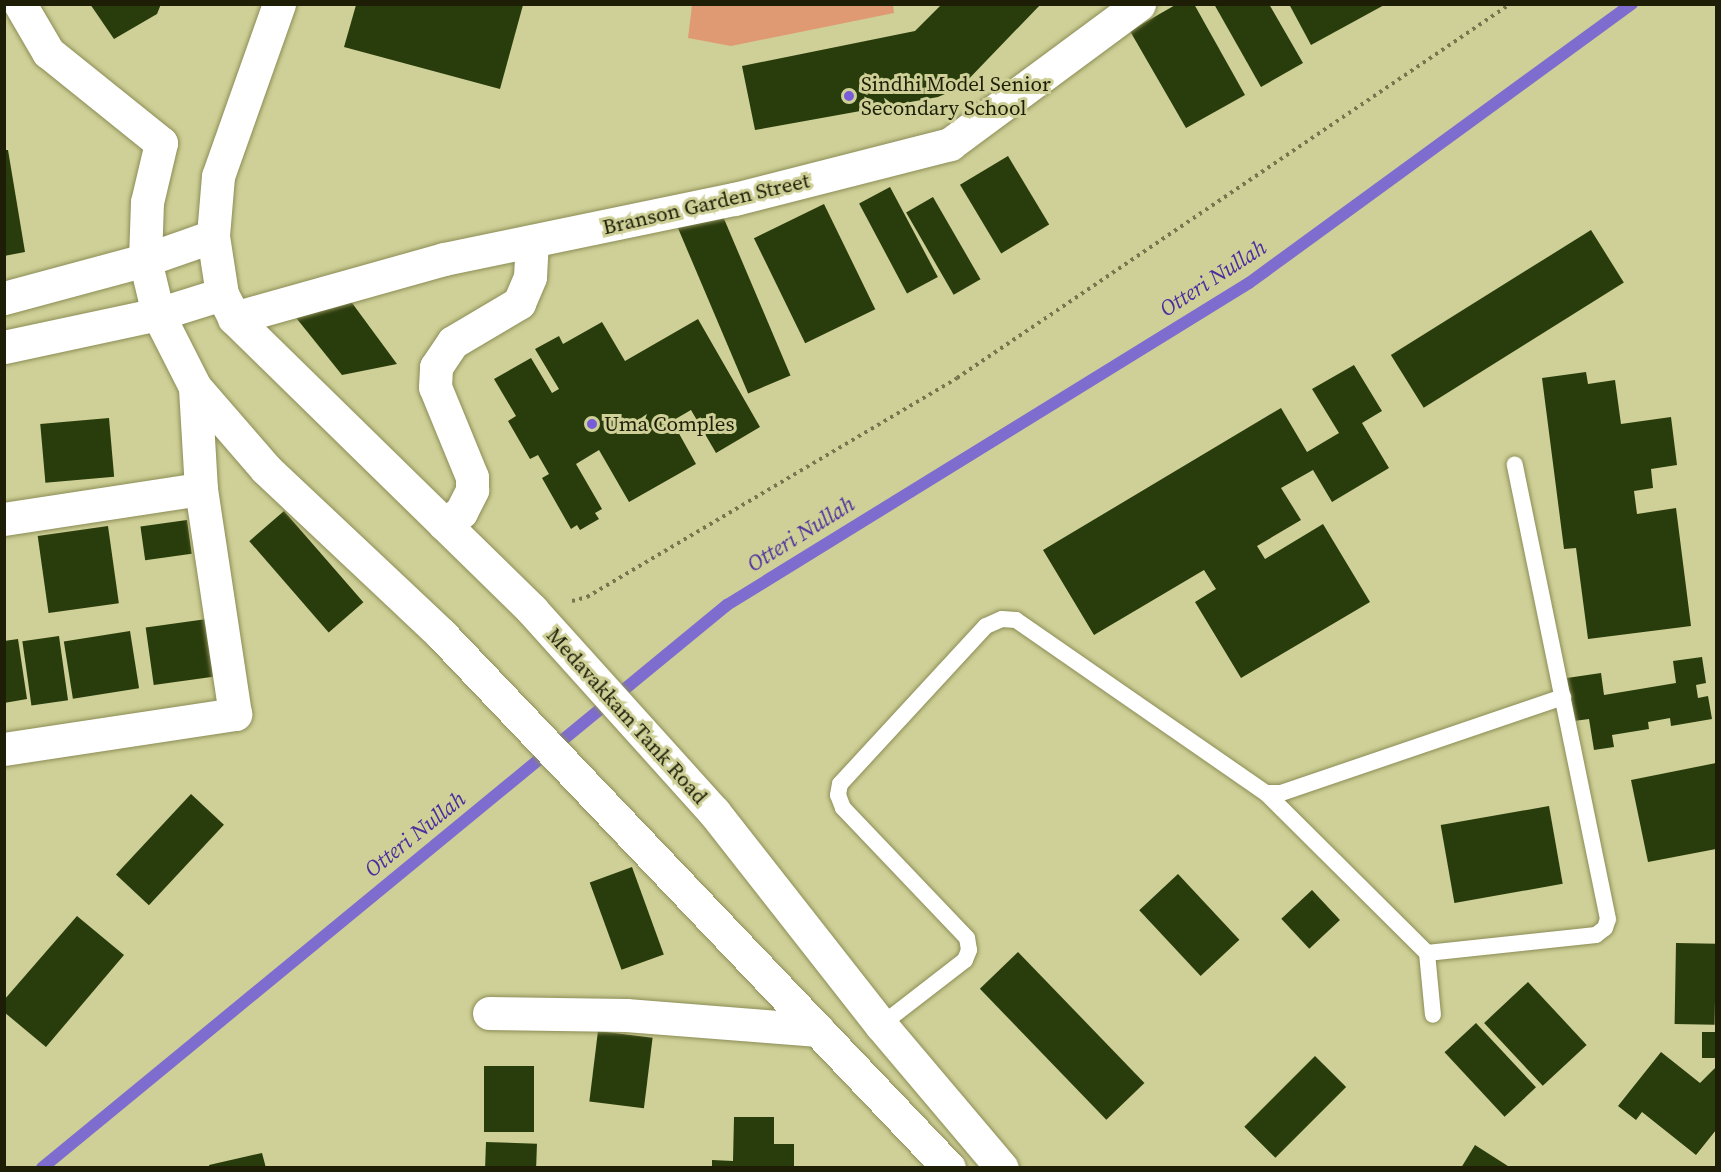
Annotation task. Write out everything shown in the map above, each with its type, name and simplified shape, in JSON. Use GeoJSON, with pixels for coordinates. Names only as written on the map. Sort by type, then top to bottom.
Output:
{"type":"FeatureCollection","features":[{"type":"Feature","properties":{"kind":"main road"},"geometry":{"type":"LineString","coordinates":[[20,4],[48,52],[161,143],[147,202],[145,260],[158,315],[195,387],[266,469],[441,633],[949,1167]]}},
{"type":"Feature","properties":{"kind":"main road"},"geometry":{"type":"LineString","coordinates":[[228,306],[213,236],[218,176],[279,4]]}},
{"type":"Feature","properties":{"kind":"main road","name":"Branson Garden Street"},"geometry":{"type":"LineString","coordinates":[[4,347],[158,315],[228,306],[444,259],[532,243],[735,200],[950,144],[1134,6]]}},
{"type":"Feature","properties":{"kind":"main road"},"geometry":{"type":"LineString","coordinates":[[19,295],[145,260],[213,236]]}},
{"type":"Feature","properties":{"kind":"main road"},"geometry":{"type":"LineString","coordinates":[[444,524],[461,512],[472,490],[472,477],[435,387],[436,367],[453,342],[519,303],[530,277],[532,243]]}},
{"type":"Feature","properties":{"kind":"main road","name":"Medavakkam Tank Road"},"geometry":{"type":"LineString","coordinates":[[228,306],[532,610],[714,812],[881,1025],[1002,1167]]}},
{"type":"Feature","properties":{"kind":"main road"},"geometry":{"type":"LineString","coordinates":[[4,749],[235,714],[201,489],[195,387]]}},
{"type":"Feature","properties":{"kind":"main road"},"geometry":{"type":"LineString","coordinates":[[4,519],[201,489]]}},
{"type":"Feature","properties":{"kind":"main road"},"geometry":{"type":"LineString","coordinates":[[489,1013],[626,1015],[818,1030]]}},
{"type":"Feature","properties":{"kind":"lane"},"geometry":{"type":"LineString","coordinates":[[1428,953],[1596,935],[1605,928],[1608,919],[1515,464]]}},
{"type":"Feature","properties":{"kind":"lane"},"geometry":{"type":"LineString","coordinates":[[881,1025],[965,960],[969,950],[967,938],[843,807],[838,795],[840,784],[986,626],[1002,619],[1016,620],[1266,793],[1428,953],[1433,1016]]}},
{"type":"Feature","properties":{"kind":"lane"},"geometry":{"type":"LineString","coordinates":[[1266,793],[1281,794],[1563,697]]}},
{"type":"Feature","properties":{"kind":"path"},"geometry":{"type":"LineString","coordinates":[[532,610],[587,597],[957,378],[1510,4]]}},
{"type":"Feature","properties":{"kind":"shaded area"},"geometry":{"type":"Polygon","coordinates":[[[692,5],[893,5],[894,13],[731,46],[688,38],[692,5]]]}},
{"type":"Feature","properties":{"kind":"building"},"geometry":{"type":"Polygon","coordinates":[[[90,4],[161,4],[157,14],[114,39],[90,4]]]}},
{"type":"Feature","properties":{"kind":"building"},"geometry":{"type":"Polygon","coordinates":[[[942,4],[1041,4],[961,87],[938,97],[755,130],[742,66],[915,31],[942,4]]]}},
{"type":"Feature","properties":{"kind":"building"},"geometry":{"type":"Polygon","coordinates":[[[1177,4],[1194,4],[1245,95],[1186,128],[1130,31],[1177,4]]]}},
{"type":"Feature","properties":{"kind":"building"},"geometry":{"type":"Polygon","coordinates":[[[1214,4],[1269,4],[1303,63],[1261,87],[1214,4]]]}},
{"type":"Feature","properties":{"kind":"building"},"geometry":{"type":"Polygon","coordinates":[[[1289,4],[1386,4],[1311,45],[1289,4]]]}},
{"type":"Feature","properties":{"kind":"building"},"geometry":{"type":"Polygon","coordinates":[[[356,5],[523,5],[500,89],[344,47],[356,5]]]}},
{"type":"Feature","properties":{"kind":"building"},"geometry":{"type":"Polygon","coordinates":[[[4,150],[8,150],[25,252],[4,256],[4,150]]]}},
{"type":"Feature","properties":{"kind":"building"},"geometry":{"type":"Polygon","coordinates":[[[1008,156],[1049,225],[1001,253],[960,185],[1008,156]]]}},
{"type":"Feature","properties":{"kind":"building"},"geometry":{"type":"Polygon","coordinates":[[[890,187],[938,277],[907,293],[859,203],[890,187]]]}},
{"type":"Feature","properties":{"kind":"building"},"geometry":{"type":"Polygon","coordinates":[[[933,197],[980,279],[954,295],[906,212],[933,197]]]}},
{"type":"Feature","properties":{"kind":"building"},"geometry":{"type":"Polygon","coordinates":[[[824,204],[875,309],[805,343],[754,238],[824,204]]]}},
{"type":"Feature","properties":{"kind":"building"},"geometry":{"type":"Polygon","coordinates":[[[719,207],[791,375],[748,393],[677,225],[719,207]]]}},
{"type":"Feature","properties":{"kind":"building"},"geometry":{"type":"Polygon","coordinates":[[[1591,230],[1624,283],[1424,408],[1391,355],[1591,230]]]}},
{"type":"Feature","properties":{"kind":"building"},"geometry":{"type":"Polygon","coordinates":[[[344,292],[397,364],[342,375],[285,304],[344,292]]]}},
{"type":"Feature","properties":{"kind":"building","name":"Uma Comples"},"geometry":{"type":"Polygon","coordinates":[[[698,319],[760,427],[716,453],[691,410],[672,421],[696,464],[629,502],[599,450],[576,464],[602,509],[595,513],[599,519],[580,530],[577,525],[571,529],[542,478],[549,474],[538,455],[530,459],[508,421],[516,416],[494,379],[531,358],[552,393],[559,389],[535,349],[559,336],[563,344],[602,322],[625,361],[698,319]]]}},
{"type":"Feature","properties":{"kind":"building"},"geometry":{"type":"Polygon","coordinates":[[[1354,365],[1382,411],[1362,423],[1389,468],[1332,502],[1313,470],[1281,488],[1301,520],[1257,546],[1265,559],[1323,524],[1370,602],[1241,678],[1195,602],[1216,589],[1204,570],[1094,635],[1043,550],[1281,408],[1307,452],[1339,433],[1312,389],[1354,365]]]}},
{"type":"Feature","properties":{"kind":"building"},"geometry":{"type":"Polygon","coordinates":[[[1586,372],[1588,384],[1615,380],[1621,424],[1671,417],[1677,465],[1651,469],[1653,488],[1634,491],[1637,514],[1676,508],[1691,626],[1588,639],[1576,548],[1564,549],[1542,378],[1586,372]]]}},
{"type":"Feature","properties":{"kind":"building"},"geometry":{"type":"Polygon","coordinates":[[[109,418],[114,477],[45,483],[40,424],[109,418]]]}},
{"type":"Feature","properties":{"kind":"building"},"geometry":{"type":"Polygon","coordinates":[[[284,511],[363,602],[329,632],[249,541],[284,511]]]}},
{"type":"Feature","properties":{"kind":"building"},"geometry":{"type":"Polygon","coordinates":[[[187,520],[192,554],[145,560],[140,527],[187,520]]]}},
{"type":"Feature","properties":{"kind":"building"},"geometry":{"type":"Polygon","coordinates":[[[108,526],[119,603],[49,613],[38,536],[108,526]]]}},
{"type":"Feature","properties":{"kind":"building"},"geometry":{"type":"Polygon","coordinates":[[[214,618],[222,675],[154,685],[146,628],[214,618]]]}},
{"type":"Feature","properties":{"kind":"building"},"geometry":{"type":"Polygon","coordinates":[[[130,631],[139,688],[73,699],[64,641],[130,631]]]}},
{"type":"Feature","properties":{"kind":"building"},"geometry":{"type":"Polygon","coordinates":[[[59,636],[68,700],[31,706],[22,641],[59,636]]]}},
{"type":"Feature","properties":{"kind":"building"},"geometry":{"type":"Polygon","coordinates":[[[18,639],[27,699],[4,703],[4,641],[18,639]]]}},
{"type":"Feature","properties":{"kind":"building"},"geometry":{"type":"Polygon","coordinates":[[[1702,657],[1706,683],[1696,685],[1698,698],[1708,696],[1712,719],[1671,726],[1670,718],[1648,722],[1649,729],[1612,735],[1614,747],[1594,750],[1589,719],[1574,721],[1567,678],[1601,673],[1604,695],[1676,683],[1673,661],[1702,657]]]}},
{"type":"Feature","properties":{"kind":"building"},"geometry":{"type":"Polygon","coordinates":[[[1716,763],[1716,849],[1648,862],[1631,780],[1716,763]]]}},
{"type":"Feature","properties":{"kind":"building"},"geometry":{"type":"Polygon","coordinates":[[[191,794],[224,825],[149,905],[116,874],[191,794]]]}},
{"type":"Feature","properties":{"kind":"building"},"geometry":{"type":"Polygon","coordinates":[[[1549,806],[1563,884],[1454,903],[1441,825],[1549,806]]]}},
{"type":"Feature","properties":{"kind":"building"},"geometry":{"type":"Polygon","coordinates":[[[632,867],[664,954],[622,970],[590,882],[632,867]]]}},
{"type":"Feature","properties":{"kind":"building"},"geometry":{"type":"Polygon","coordinates":[[[1178,874],[1239,940],[1201,976],[1139,910],[1178,874]]]}},
{"type":"Feature","properties":{"kind":"building"},"geometry":{"type":"Polygon","coordinates":[[[1312,890],[1340,920],[1309,949],[1281,919],[1312,890]]]}},
{"type":"Feature","properties":{"kind":"building"},"geometry":{"type":"Polygon","coordinates":[[[77,916],[124,955],[46,1047],[4,1012],[4,1000],[77,916]]]}},
{"type":"Feature","properties":{"kind":"building"},"geometry":{"type":"Polygon","coordinates":[[[1676,943],[1716,944],[1715,1025],[1675,1024],[1676,943]]]}},
{"type":"Feature","properties":{"kind":"building"},"geometry":{"type":"Polygon","coordinates":[[[1018,952],[1144,1083],[1106,1120],[980,989],[1018,952]]]}},
{"type":"Feature","properties":{"kind":"building"},"geometry":{"type":"Polygon","coordinates":[[[1528,982],[1587,1045],[1543,1086],[1484,1023],[1528,982]]]}},
{"type":"Feature","properties":{"kind":"building"},"geometry":{"type":"Polygon","coordinates":[[[1476,1023],[1536,1087],[1505,1117],[1445,1052],[1476,1023]]]}},
{"type":"Feature","properties":{"kind":"building"},"geometry":{"type":"Polygon","coordinates":[[[598,1031],[653,1038],[644,1108],[589,1101],[598,1031]]]}},
{"type":"Feature","properties":{"kind":"building"},"geometry":{"type":"Polygon","coordinates":[[[1702,1032],[1716,1032],[1716,1058],[1702,1058],[1702,1032]]]}},
{"type":"Feature","properties":{"kind":"building"},"geometry":{"type":"Polygon","coordinates":[[[1661,1052],[1700,1083],[1716,1067],[1716,1130],[1696,1155],[1642,1112],[1636,1120],[1618,1106],[1661,1052]]]}},
{"type":"Feature","properties":{"kind":"building"},"geometry":{"type":"Polygon","coordinates":[[[1315,1056],[1346,1087],[1275,1158],[1244,1127],[1315,1056]]]}},
{"type":"Feature","properties":{"kind":"building"},"geometry":{"type":"Polygon","coordinates":[[[484,1066],[534,1066],[534,1132],[484,1132],[484,1066]]]}},
{"type":"Feature","properties":{"kind":"building"},"geometry":{"type":"Polygon","coordinates":[[[734,1117],[774,1117],[774,1144],[794,1144],[794,1168],[712,1168],[712,1160],[733,1161],[734,1117]]]}},
{"type":"Feature","properties":{"kind":"building"},"geometry":{"type":"Polygon","coordinates":[[[486,1142],[537,1144],[536,1168],[485,1168],[486,1142]]]}},
{"type":"Feature","properties":{"kind":"building"},"geometry":{"type":"Polygon","coordinates":[[[1475,1145],[1511,1168],[1461,1168],[1475,1145]]]}},
{"type":"Feature","properties":{"kind":"building"},"geometry":{"type":"Polygon","coordinates":[[[262,1153],[266,1168],[210,1168],[209,1165],[262,1153]]]}},
{"type":"Feature","properties":{"kind":"waterway","name":"Otteri Nullah"},"geometry":{"type":"LineString","coordinates":[[42,1168],[727,605],[1249,283],[1632,4]]}},
{"type":"Feature","properties":{"kind":"place","name":"Sindhi Model Senior Secondary School"},"geometry":{"type":"Point","coordinates":[849,96]}},
{"type":"Feature","properties":{"kind":"place","name":"Uma Comples"},"geometry":{"type":"Point","coordinates":[592,424]}}]}
